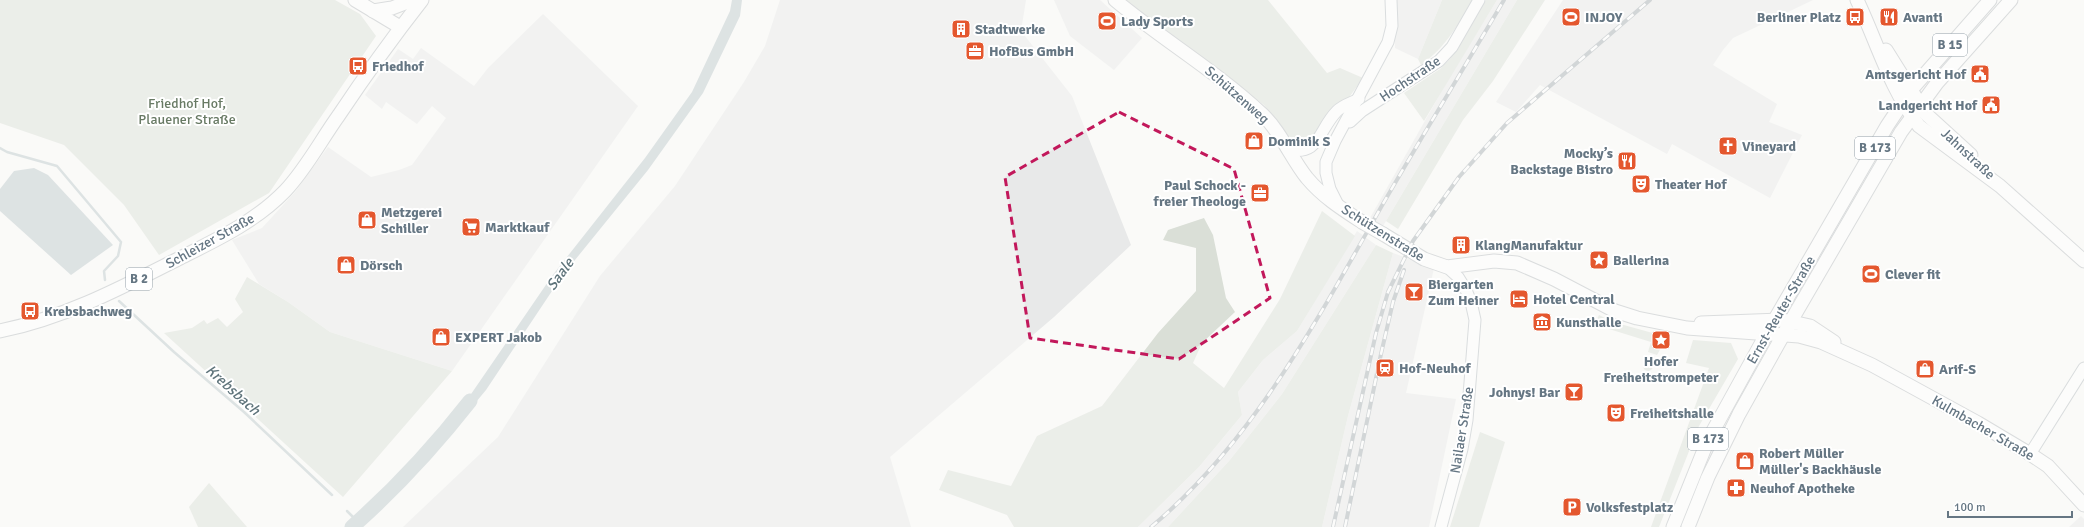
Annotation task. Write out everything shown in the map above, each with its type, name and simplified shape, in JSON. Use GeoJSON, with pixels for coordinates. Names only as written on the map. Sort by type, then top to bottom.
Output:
{"type":"FeatureCollection","features":[{"type":"Feature","properties":{"kind":"main road"},"geometry":{"type":"LineString","coordinates":[[355,0],[400,27]]}},
{"type":"Feature","properties":{"kind":"main road"},"geometry":{"type":"LineString","coordinates":[[373,11],[392,8],[414,0]]}},
{"type":"Feature","properties":{"kind":"main road","name":"Schleizer Straße"},"geometry":{"type":"LineString","coordinates":[[0,331],[61,314],[100,298],[221,237],[260,213],[285,191],[298,175],[366,74],[400,27],[422,0]]}},
{"type":"Feature","properties":{"kind":"main road","name":"Schützenweg"},"geometry":{"type":"LineString","coordinates":[[1115,0],[1245,99],[1269,121],[1308,178],[1321,193],[1341,208]]}},
{"type":"Feature","properties":{"kind":"main road"},"geometry":{"type":"LineString","coordinates":[[1857,0],[1869,25],[1888,73],[1912,116]]}},
{"type":"Feature","properties":{"kind":"main road","name":"B 15"},"geometry":{"type":"LineString","coordinates":[[1903,101],[1990,0]]}},
{"type":"Feature","properties":{"kind":"main road","name":"B 15"},"geometry":{"type":"LineString","coordinates":[[1912,116],[1971,44],[2011,0]]}},
{"type":"Feature","properties":{"kind":"main road"},"geometry":{"type":"LineString","coordinates":[[1869,25],[1920,105]]}},
{"type":"Feature","properties":{"kind":"main road","name":"Ernst-Reuter-Straße"},"geometry":{"type":"LineString","coordinates":[[1673,527],[1708,440],[1767,333],[1903,101]]}},
{"type":"Feature","properties":{"kind":"main road","name":"Jahnstraße"},"geometry":{"type":"LineString","coordinates":[[1920,105],[1932,120],[1979,163],[2000,186]]}},
{"type":"Feature","properties":{"kind":"main road","name":"Jahnstraße"},"geometry":{"type":"LineString","coordinates":[[1912,116],[1924,130],[2000,186],[2084,261]]}},
{"type":"Feature","properties":{"kind":"main road","name":"Ernst-Reuter-Straße"},"geometry":{"type":"LineString","coordinates":[[1688,527],[1722,447],[1783,335],[1912,116]]}},
{"type":"Feature","properties":{"kind":"main road","name":"Schützenstraße"},"geometry":{"type":"LineString","coordinates":[[1341,208],[1424,259],[1447,267]]}},
{"type":"Feature","properties":{"kind":"main road","name":"Kulmbacher Straße"},"geometry":{"type":"LineString","coordinates":[[1447,267],[1498,261],[1517,263],[1554,279],[1615,311],[1664,324],[1696,329],[1799,336],[1821,342],[1872,365]]}},
{"type":"Feature","properties":{"kind":"main road","name":"Kulmbacher Straße"},"geometry":{"type":"LineString","coordinates":[[1664,324],[1775,320],[1791,321],[1810,326],[1872,365],[1978,423],[2030,454],[2048,466],[2084,505]]}},
{"type":"Feature","properties":{"kind":"street","name":"Schützenstraße"},"geometry":{"type":"LineString","coordinates":[[1341,208],[1332,195],[1326,173],[1326,162],[1330,151],[1359,99],[1391,35],[1391,0]]}},
{"type":"Feature","properties":{"kind":"street","name":"Hochstraße"},"geometry":{"type":"LineString","coordinates":[[1343,128],[1362,112],[1439,61],[1452,47],[1479,0]]}},
{"type":"Feature","properties":{"kind":"street"},"geometry":{"type":"LineString","coordinates":[[1287,149],[1302,152],[1310,148],[1337,111],[1359,99]]}},
{"type":"Feature","properties":{"kind":"street","name":"Nailaer Straße"},"geometry":{"type":"LineString","coordinates":[[1441,527],[1462,449],[1467,420],[1475,320],[1472,302],[1466,290],[1458,277],[1447,267]]}},
{"type":"Feature","properties":{"kind":"street"},"geometry":{"type":"LineString","coordinates":[[2030,454],[2084,368]]}},
{"type":"Feature","properties":{"kind":"highlighted area"},"geometry":{"type":"Polygon","coordinates":[[[1119,112],[1234,169],[1270,298],[1179,359],[1030,338],[1005,177],[1119,112]]]}},
{"type":"Feature","properties":{"kind":"shaded area"},"geometry":{"type":"Polygon","coordinates":[[[780,0],[1026,0],[1021,31],[1072,96],[1131,245],[1054,317],[890,457],[911,527],[403,527],[498,437],[600,276],[675,186],[744,82],[765,46],[780,0]]]}},
{"type":"Feature","properties":{"kind":"shaded area"},"geometry":{"type":"Polygon","coordinates":[[[1054,0],[1100,0],[1142,38],[1114,70],[1070,36],[1054,0]]]}},
{"type":"Feature","properties":{"kind":"shaded area"},"geometry":{"type":"Polygon","coordinates":[[[1395,0],[1442,0],[1418,59],[1395,48],[1395,0]]]}},
{"type":"Feature","properties":{"kind":"shaded area"},"geometry":{"type":"Polygon","coordinates":[[[1497,0],[1517,0],[1383,226],[1370,218],[1448,80],[1497,0]]]}},
{"type":"Feature","properties":{"kind":"shaded area"},"geometry":{"type":"Polygon","coordinates":[[[1563,0],[1813,0],[1733,38],[1713,65],[1777,104],[1769,122],[1802,135],[1770,198],[1672,144],[1667,154],[1540,85],[1516,112],[1496,102],[1563,0]]]}},
{"type":"Feature","properties":{"kind":"shaded area"},"geometry":{"type":"Polygon","coordinates":[[[543,14],[638,106],[452,371],[330,332],[288,302],[259,284],[232,240],[262,228],[295,192],[328,147],[371,177],[412,165],[446,118],[432,106],[417,124],[386,102],[382,109],[365,95],[398,49],[413,59],[421,48],[474,86],[488,68],[543,14]]]}},
{"type":"Feature","properties":{"kind":"shaded area"},"geometry":{"type":"Polygon","coordinates":[[[1357,231],[1376,245],[1282,394],[1229,461],[1168,527],[1138,527],[1199,467],[1242,415],[1238,392],[1263,360],[1297,331],[1357,231]]]}},
{"type":"Feature","properties":{"kind":"shaded area"},"geometry":{"type":"Polygon","coordinates":[[[1393,253],[1434,268],[1406,393],[1456,399],[1429,527],[1322,527],[1348,416],[1393,253]]]}},
{"type":"Feature","properties":{"kind":"shaded area"},"geometry":{"type":"Polygon","coordinates":[[[2081,516],[2084,519],[2084,527],[2069,527],[2081,516]]]}},
{"type":"Feature","properties":{"kind":"green space","name":"Friedhof Hof, Plauener Straße"},"geometry":{"type":"Polygon","coordinates":[[[0,0],[335,0],[360,14],[376,36],[269,193],[159,255],[124,205],[64,145],[0,123],[0,0]]]}},
{"type":"Feature","properties":{"kind":"green space"},"geometry":{"type":"Polygon","coordinates":[[[1124,0],[1268,0],[1327,73],[1340,68],[1363,78],[1328,124],[1311,139],[1302,144],[1287,135],[1264,105],[1124,0]]]}},
{"type":"Feature","properties":{"kind":"green space"},"geometry":{"type":"Polygon","coordinates":[[[1442,0],[1473,0],[1444,44],[1421,65],[1418,59],[1442,0]]]}},
{"type":"Feature","properties":{"kind":"green space"},"geometry":{"type":"Polygon","coordinates":[[[1486,0],[1497,0],[1424,121],[1404,93],[1440,69],[1450,59],[1486,0]]]}},
{"type":"Feature","properties":{"kind":"green space"},"geometry":{"type":"Polygon","coordinates":[[[1517,0],[1545,0],[1493,81],[1463,120],[1398,229],[1386,221],[1517,0]]]}},
{"type":"Feature","properties":{"kind":"green space"},"geometry":{"type":"Polygon","coordinates":[[[1322,211],[1355,236],[1297,331],[1263,360],[1238,392],[1242,415],[1199,467],[1138,527],[1014,527],[1007,515],[939,490],[948,470],[1011,486],[1037,436],[1102,406],[1158,333],[1196,291],[1196,248],[1163,240],[1168,230],[1204,218],[1213,235],[1226,298],[1235,312],[1202,343],[1193,363],[1224,388],[1280,299],[1322,211]]]}},
{"type":"Feature","properties":{"kind":"green space"},"geometry":{"type":"Polygon","coordinates":[[[1376,245],[1393,253],[1348,416],[1322,527],[1168,527],[1229,461],[1282,394],[1376,245]]]}},
{"type":"Feature","properties":{"kind":"green space"},"geometry":{"type":"Polygon","coordinates":[[[247,277],[288,302],[330,332],[452,371],[343,497],[164,333],[192,328],[204,320],[207,324],[218,318],[227,327],[243,312],[235,299],[247,277]]]}},
{"type":"Feature","properties":{"kind":"green space"},"geometry":{"type":"Polygon","coordinates":[[[1599,315],[1613,322],[1667,337],[1657,355],[1648,352],[1651,342],[1609,329],[1596,321],[1599,315]]]}},
{"type":"Feature","properties":{"kind":"green space"},"geometry":{"type":"Polygon","coordinates":[[[1693,340],[1731,343],[1738,359],[1699,426],[1659,527],[1651,527],[1709,368],[1686,363],[1693,340]]]}},
{"type":"Feature","properties":{"kind":"green space"},"geometry":{"type":"Polygon","coordinates":[[[1648,361],[1653,366],[1648,371],[1643,366],[1648,361]]]}},
{"type":"Feature","properties":{"kind":"green space"},"geometry":{"type":"Polygon","coordinates":[[[1480,432],[1505,442],[1479,527],[1450,527],[1480,432]]]}},
{"type":"Feature","properties":{"kind":"green space"},"geometry":{"type":"Polygon","coordinates":[[[209,483],[247,527],[198,527],[189,507],[209,483]]]}},
{"type":"Feature","properties":{"kind":"water"},"geometry":{"type":"Polygon","coordinates":[[[732,0],[742,0],[740,16],[703,93],[648,170],[562,276],[486,390],[461,420],[456,416],[552,276],[645,158],[692,92],[730,11],[732,0]]]}},
{"type":"Feature","properties":{"kind":"water"},"geometry":{"type":"Polygon","coordinates":[[[34,168],[48,175],[113,245],[71,275],[0,211],[0,189],[14,171],[34,168]]]}},
{"type":"Feature","properties":{"kind":"waterway","name":"Krebsbach"},"geometry":{"type":"LineString","coordinates":[[0,148],[7,152],[57,166],[121,242],[118,256],[104,271],[105,280]]}},
{"type":"Feature","properties":{"kind":"waterway","name":"Krebsbach"},"geometry":{"type":"LineString","coordinates":[[119,301],[174,352],[244,412],[332,495]]}},
{"type":"Feature","properties":{"kind":"waterway","name":"Saale"},"geometry":{"type":"LineString","coordinates":[[352,527],[384,498],[414,467],[470,401]]}},
{"type":"Feature","properties":{"kind":"waterway","name":"Krebsbach"},"geometry":{"type":"LineString","coordinates":[[347,511],[358,522]]}},
{"type":"Feature","properties":{"kind":"railway"},"geometry":{"type":"LineString","coordinates":[[1151,527],[1187,494],[1220,458],[1251,419],[1279,379],[1331,295],[1395,183],[1504,0]]}},
{"type":"Feature","properties":{"kind":"railway"},"geometry":{"type":"LineString","coordinates":[[1333,527],[1376,333],[1388,292],[1413,241],[1459,177],[1507,123],[1650,0]]}},
{"type":"Feature","properties":{"kind":"railway"},"geometry":{"type":"LineString","coordinates":[[1345,527],[1381,354],[1393,302],[1404,270]]}},
{"type":"Feature","properties":{"kind":"place","name":"INJOY"},"geometry":{"type":"Point","coordinates":[1571,17]}},
{"type":"Feature","properties":{"kind":"place","name":"Berliner Platz"},"geometry":{"type":"Point","coordinates":[1855,17]}},
{"type":"Feature","properties":{"kind":"place","name":"Avanti"},"geometry":{"type":"Point","coordinates":[1889,17]}},
{"type":"Feature","properties":{"kind":"place","name":"Lady Sports"},"geometry":{"type":"Point","coordinates":[1107,21]}},
{"type":"Feature","properties":{"kind":"place","name":"Stadtwerke"},"geometry":{"type":"Point","coordinates":[961,29]}},
{"type":"Feature","properties":{"kind":"place","name":"HofBus GmbH"},"geometry":{"type":"Point","coordinates":[975,51]}},
{"type":"Feature","properties":{"kind":"place","name":"Friedhof"},"geometry":{"type":"Point","coordinates":[358,66]}},
{"type":"Feature","properties":{"kind":"place","name":"Amtsgericht Hof"},"geometry":{"type":"Point","coordinates":[1980,74]}},
{"type":"Feature","properties":{"kind":"place","name":"Landgericht Hof"},"geometry":{"type":"Point","coordinates":[1991,105]}},
{"type":"Feature","properties":{"kind":"place","name":"Dominik S"},"geometry":{"type":"Point","coordinates":[1254,141]}},
{"type":"Feature","properties":{"kind":"place","name":"Vineyard"},"geometry":{"type":"Point","coordinates":[1728,146]}},
{"type":"Feature","properties":{"kind":"place","name":"Mocky’s Backstage Bistro"},"geometry":{"type":"Point","coordinates":[1627,161]}},
{"type":"Feature","properties":{"kind":"place","name":"Theater Hof"},"geometry":{"type":"Point","coordinates":[1641,184]}},
{"type":"Feature","properties":{"kind":"place","name":"Paul Schock - freier Theologe"},"geometry":{"type":"Point","coordinates":[1260,193]}},
{"type":"Feature","properties":{"kind":"place","name":"Metzgerei Schiller"},"geometry":{"type":"Point","coordinates":[367,220]}},
{"type":"Feature","properties":{"kind":"place","name":"Marktkauf"},"geometry":{"type":"Point","coordinates":[471,227]}},
{"type":"Feature","properties":{"kind":"place","name":"KlangManufaktur"},"geometry":{"type":"Point","coordinates":[1461,245]}},
{"type":"Feature","properties":{"kind":"place","name":"Ballerina"},"geometry":{"type":"Point","coordinates":[1599,260]}},
{"type":"Feature","properties":{"kind":"place","name":"Dörsch"},"geometry":{"type":"Point","coordinates":[346,265]}},
{"type":"Feature","properties":{"kind":"place","name":"Clever fit"},"geometry":{"type":"Point","coordinates":[1871,274]}},
{"type":"Feature","properties":{"kind":"place","name":"Biergarten Zum Heiner"},"geometry":{"type":"Point","coordinates":[1414,292]}},
{"type":"Feature","properties":{"kind":"place","name":"Hotel Central"},"geometry":{"type":"Point","coordinates":[1519,299]}},
{"type":"Feature","properties":{"kind":"place","name":"Krebsbachweg"},"geometry":{"type":"Point","coordinates":[30,311]}},
{"type":"Feature","properties":{"kind":"place","name":"Kunsthalle"},"geometry":{"type":"Point","coordinates":[1542,322]}},
{"type":"Feature","properties":{"kind":"place","name":"EXPERT Jakob"},"geometry":{"type":"Point","coordinates":[441,337]}},
{"type":"Feature","properties":{"kind":"place","name":"Hofer Freiheitstrompeter"},"geometry":{"type":"Point","coordinates":[1661,340]}},
{"type":"Feature","properties":{"kind":"place","name":"Hof-Neuhof"},"geometry":{"type":"Point","coordinates":[1385,368]}},
{"type":"Feature","properties":{"kind":"place","name":"Arif-S"},"geometry":{"type":"Point","coordinates":[1925,369]}},
{"type":"Feature","properties":{"kind":"place","name":"Johnys! Bar"},"geometry":{"type":"Point","coordinates":[1574,392]}},
{"type":"Feature","properties":{"kind":"place","name":"Freiheitshalle"},"geometry":{"type":"Point","coordinates":[1616,413]}},
{"type":"Feature","properties":{"kind":"place","name":"Robert Müller Müller's Backhäusle"},"geometry":{"type":"Point","coordinates":[1745,461]}},
{"type":"Feature","properties":{"kind":"place","name":"Neuhof Apotheke"},"geometry":{"type":"Point","coordinates":[1736,488]}},
{"type":"Feature","properties":{"kind":"place","name":"Volksfestplatz"},"geometry":{"type":"Point","coordinates":[1572,507]}}]}
